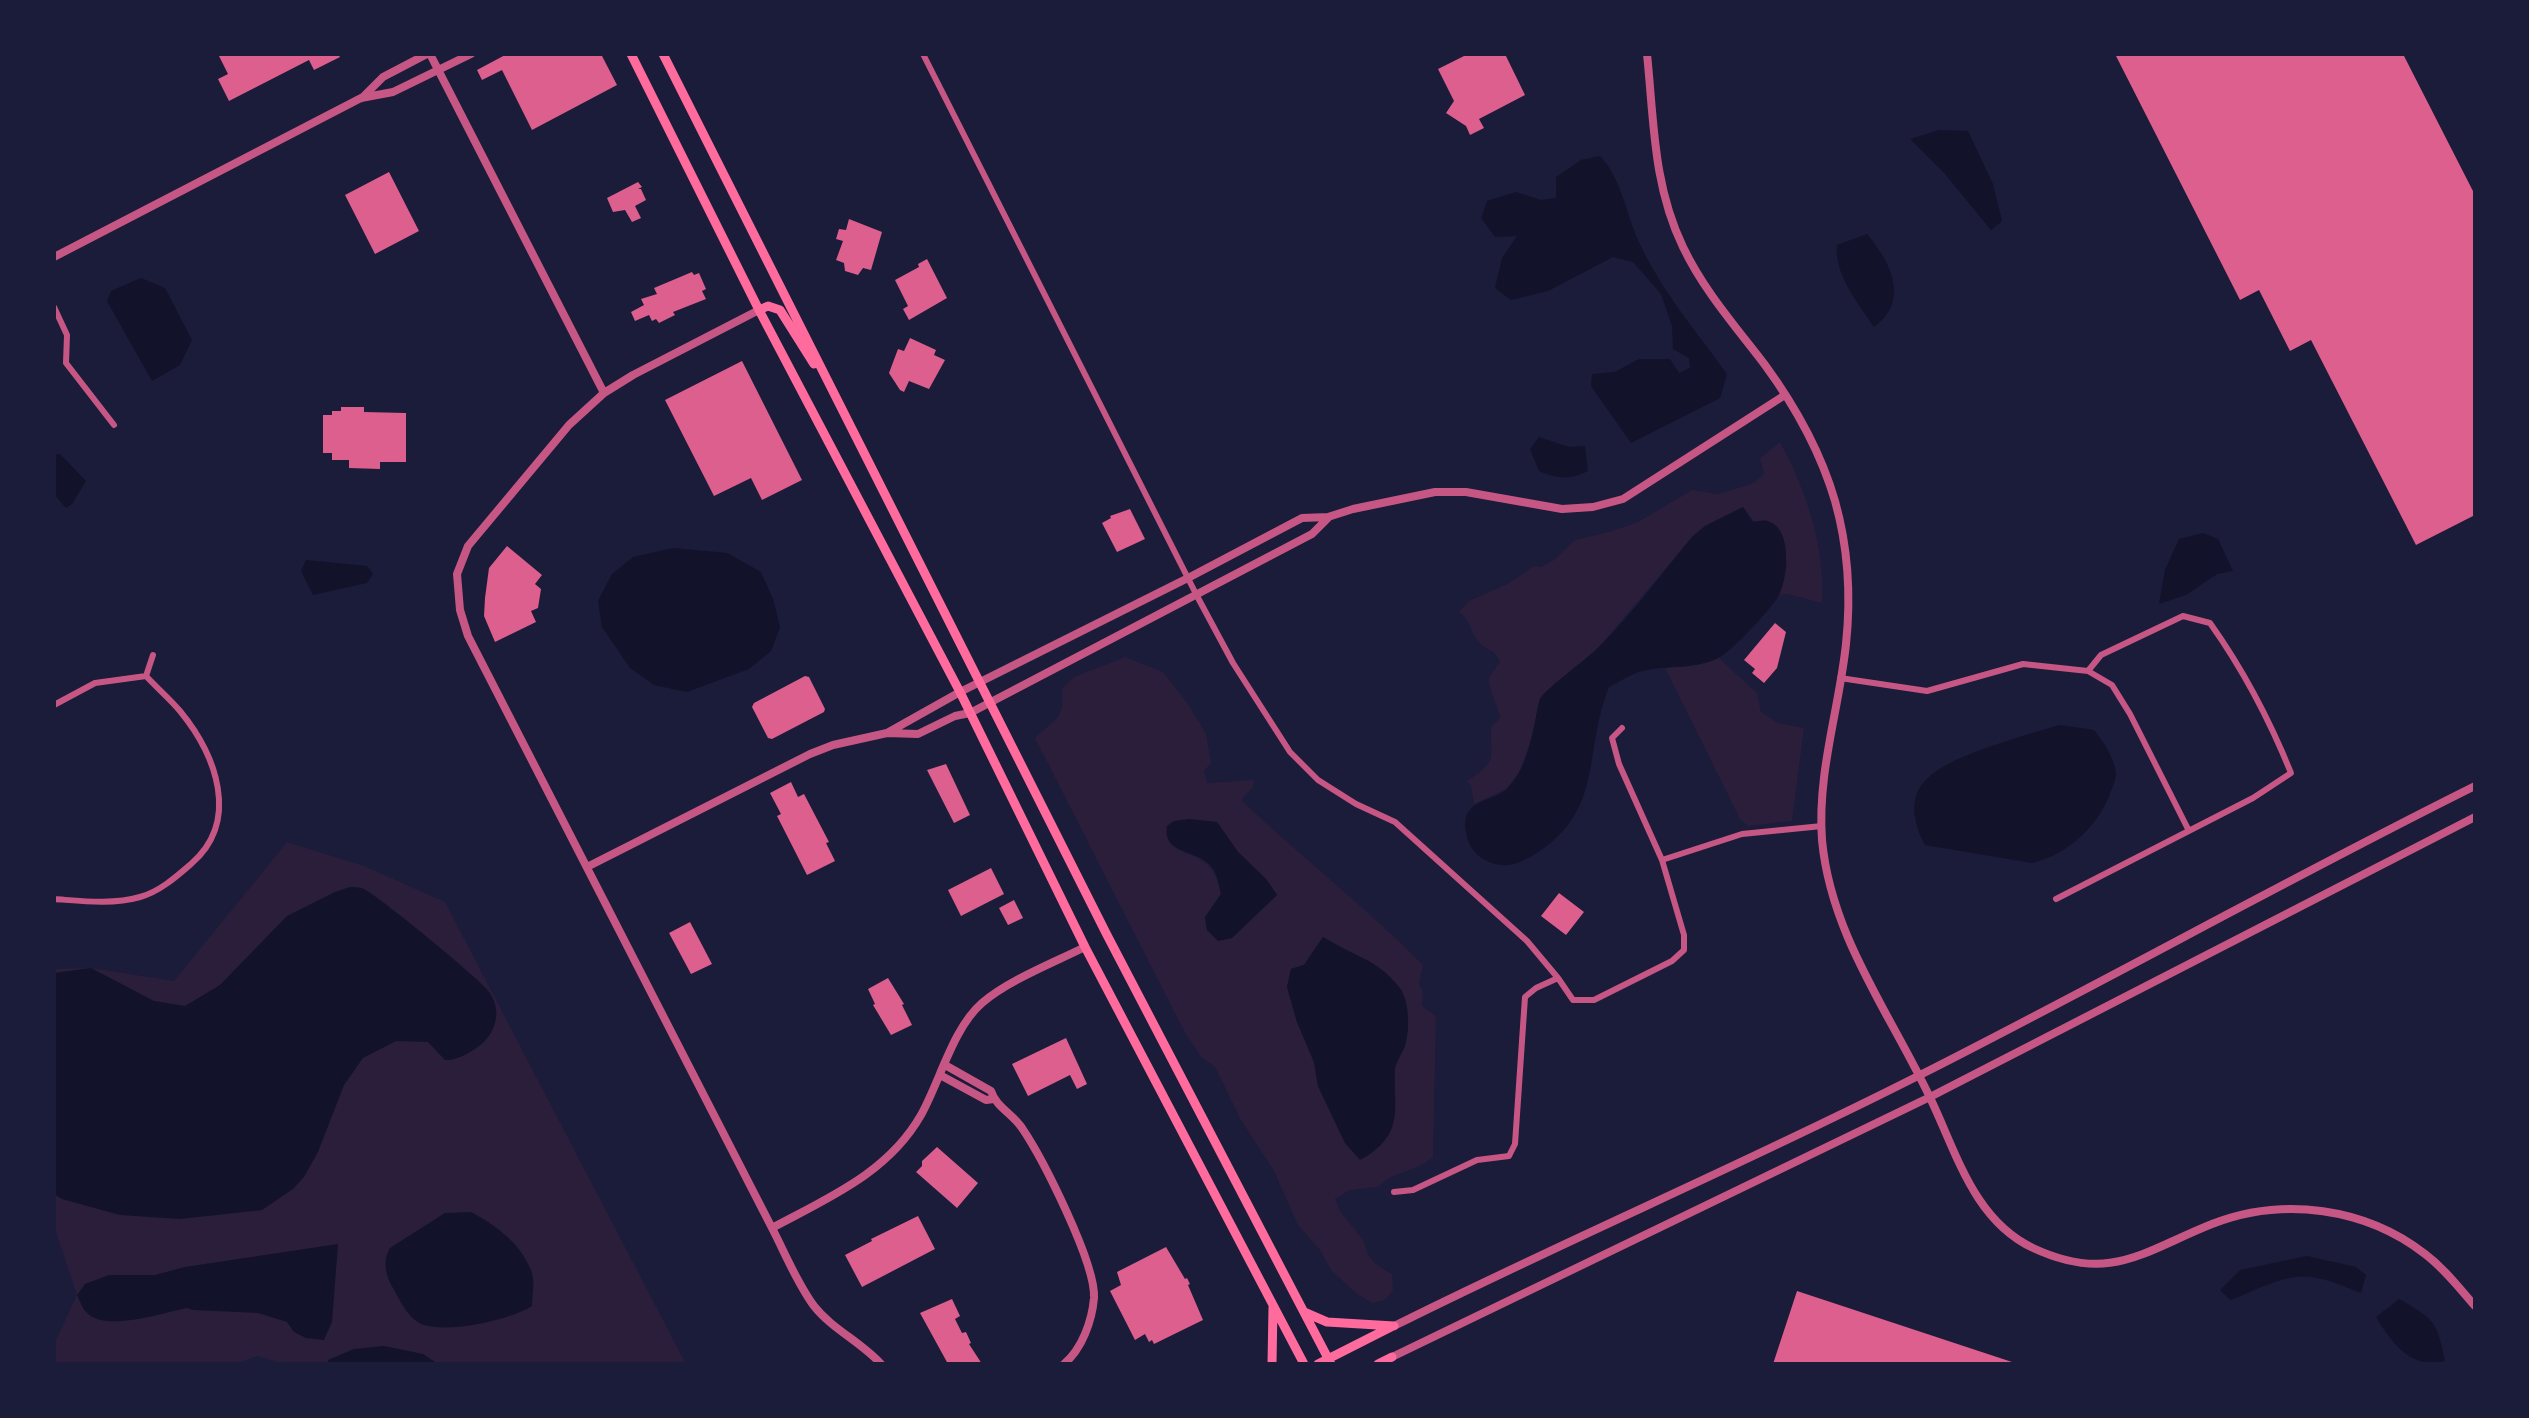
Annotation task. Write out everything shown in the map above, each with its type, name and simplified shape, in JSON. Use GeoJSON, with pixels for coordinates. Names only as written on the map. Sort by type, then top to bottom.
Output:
{"type":"FeatureCollection","features":[{"type":"Feature","properties":{"kind":"main road"},"geometry":{"type":"LineString","coordinates":[[631,54],[759,310],[960,692],[1085,947],[1304,1364]]}},
{"type":"Feature","properties":{"kind":"main road"},"geometry":{"type":"LineString","coordinates":[[663,54],[1107,935],[1330,1361]]}},
{"type":"Feature","properties":{"kind":"main road"},"geometry":{"type":"LineString","coordinates":[[759,310],[768,306],[780,310],[844,411]]}},
{"type":"Feature","properties":{"kind":"main road"},"geometry":{"type":"LineString","coordinates":[[1272,1364],[1273,1304]]}},
{"type":"Feature","properties":{"kind":"main road"},"geometry":{"type":"LineString","coordinates":[[1304,1312],[1327,1322],[1394,1326]]}},
{"type":"Feature","properties":{"kind":"main road"},"geometry":{"type":"LineString","coordinates":[[1318,1364],[1330,1361],[1394,1326]]}},
{"type":"Feature","properties":{"kind":"main road"},"geometry":{"type":"LineString","coordinates":[[1378,1364],[1390,1360]]}},
{"type":"Feature","properties":{"kind":"street"},"geometry":{"type":"LineString","coordinates":[[54,257],[361,98],[383,77],[429,54],[604,393]]}},
{"type":"Feature","properties":{"kind":"street"},"geometry":{"type":"LineString","coordinates":[[361,98],[393,92],[471,54]]}},
{"type":"Feature","properties":{"kind":"street"},"geometry":{"type":"LineString","coordinates":[[923,54],[1197,596],[1233,663],[1290,752],[1318,780],[1356,804],[1395,822],[1527,941],[1573,1000],[1594,1000],[1672,961],[1684,950],[1684,935],[1662,860],[1619,764],[1612,738],[1622,728]]}},
{"type":"Feature","properties":{"kind":"street"},"geometry":{"type":"LineString","coordinates":[[1647,54],[1654,148],[1663,198],[1672,224],[1705,288],[1785,395],[1817,451],[1841,527],[1847,566],[1848,606],[1840,678],[1820,799],[1830,886],[1845,934],[1930,1097],[1975,1196],[2014,1237],[2052,1256],[2093,1264],[2149,1254],[2231,1218],[2268,1210],[2311,1210],[2362,1220],[2397,1235],[2442,1269],[2475,1306]]}},
{"type":"Feature","properties":{"kind":"street"},"geometry":{"type":"LineString","coordinates":[[54,307],[67,335],[66,363],[114,425]]}},
{"type":"Feature","properties":{"kind":"street"},"geometry":{"type":"LineString","coordinates":[[759,310],[633,375],[604,393],[569,425],[474,537],[457,574],[460,610],[468,636],[814,1305],[832,1323],[867,1348],[881,1364]]}},
{"type":"Feature","properties":{"kind":"street"},"geometry":{"type":"LineString","coordinates":[[887,733],[981,681],[1302,518],[1328,517],[1407,497],[1450,491],[1562,509],[1608,504],[1623,499],[1785,395]]}},
{"type":"Feature","properties":{"kind":"street"},"geometry":{"type":"LineString","coordinates":[[587,867],[810,754],[833,745],[887,733],[918,734],[970,713],[1312,534],[1328,517]]}},
{"type":"Feature","properties":{"kind":"street"},"geometry":{"type":"LineString","coordinates":[[2056,899],[2253,798],[2291,773],[2258,704],[2210,623],[2183,616],[2101,655],[2088,671]]}},
{"type":"Feature","properties":{"kind":"street"},"geometry":{"type":"LineString","coordinates":[[146,676],[153,655]]}},
{"type":"Feature","properties":{"kind":"street"},"geometry":{"type":"LineString","coordinates":[[1840,678],[1927,691],[2015,665],[2032,663],[2088,671],[2112,685],[2188,829]]}},
{"type":"Feature","properties":{"kind":"street"},"geometry":{"type":"LineString","coordinates":[[54,705],[95,683],[146,676]]}},
{"type":"Feature","properties":{"kind":"street"},"geometry":{"type":"LineString","coordinates":[[54,899],[112,902],[142,897],[169,883],[196,860],[211,840],[220,814],[220,788],[211,759],[180,711],[146,676]]}},
{"type":"Feature","properties":{"kind":"street"},"geometry":{"type":"LineString","coordinates":[[1394,1326],[1919,1076],[2360,843],[2475,786]]}},
{"type":"Feature","properties":{"kind":"street"},"geometry":{"type":"LineString","coordinates":[[1390,1360],[1930,1097],[2475,817]]}},
{"type":"Feature","properties":{"kind":"street"},"geometry":{"type":"LineString","coordinates":[[1662,860],[1742,834],[1822,826]]}},
{"type":"Feature","properties":{"kind":"street"},"geometry":{"type":"LineString","coordinates":[[772,1228],[855,1185],[892,1155],[920,1117],[968,1021],[984,1001],[1085,947]]}},
{"type":"Feature","properties":{"kind":"street"},"geometry":{"type":"LineString","coordinates":[[1394,1192],[1413,1190],[1477,1160],[1509,1156],[1515,1144],[1525,997],[1558,978]]}},
{"type":"Feature","properties":{"kind":"street"},"geometry":{"type":"LineString","coordinates":[[945,1065],[991,1091],[994,1099],[1021,1125],[1044,1166],[1088,1264],[1094,1296],[1088,1326],[1072,1358],[1064,1364]]}},
{"type":"Feature","properties":{"kind":"street"},"geometry":{"type":"LineString","coordinates":[[940,1075],[986,1100],[994,1099]]}},
{"type":"Feature","properties":{"kind":"shaded area"},"geometry":{"type":"Polygon","coordinates":[[[1939,130],[1968,131],[1993,184],[2002,221],[1991,230],[1945,174],[1910,139],[1939,130]]]}},
{"type":"Feature","properties":{"kind":"shaded area"},"geometry":{"type":"Polygon","coordinates":[[[1600,156],[1613,175],[1638,240],[1657,276],[1727,374],[1720,398],[1631,443],[1591,386],[1592,374],[1615,372],[1639,359],[1670,359],[1679,373],[1690,368],[1689,358],[1673,349],[1672,326],[1661,294],[1633,262],[1613,257],[1548,291],[1511,300],[1495,288],[1502,258],[1517,236],[1495,237],[1481,218],[1487,201],[1516,192],[1541,200],[1556,198],[1556,177],[1581,160],[1600,156]]]}},
{"type":"Feature","properties":{"kind":"shaded area"},"geometry":{"type":"Polygon","coordinates":[[[1867,234],[1889,269],[1894,293],[1892,305],[1874,327],[1848,288],[1837,256],[1837,245],[1867,234]]]}},
{"type":"Feature","properties":{"kind":"shaded area"},"geometry":{"type":"Polygon","coordinates":[[[141,278],[165,288],[192,340],[180,365],[152,381],[107,301],[111,291],[141,278]]]}},
{"type":"Feature","properties":{"kind":"shaded area"},"geometry":{"type":"Polygon","coordinates":[[[1539,437],[1569,447],[1585,446],[1588,471],[1564,477],[1539,471],[1530,449],[1539,437]]]}},
{"type":"Feature","properties":{"kind":"shaded area"},"geometry":{"type":"Polygon","coordinates":[[[1780,442],[1812,520],[1820,561],[1822,603],[1787,594],[1779,595],[1787,564],[1743,507],[1705,526],[1693,536],[1599,647],[1540,698],[1533,734],[1519,773],[1506,789],[1474,804],[1467,781],[1491,758],[1491,727],[1500,718],[1489,678],[1500,661],[1478,640],[1459,612],[1469,601],[1509,583],[1534,566],[1541,567],[1554,560],[1575,540],[1638,522],[1692,490],[1718,494],[1754,483],[1764,473],[1760,458],[1780,442]]]}},
{"type":"Feature","properties":{"kind":"shaded area"},"geometry":{"type":"Polygon","coordinates":[[[60,454],[86,481],[72,504],[66,508],[54,494],[54,455],[60,454]]]}},
{"type":"Feature","properties":{"kind":"shaded area"},"geometry":{"type":"Polygon","coordinates":[[[1743,507],[1753,522],[1768,521],[1782,534],[1786,567],[1775,601],[1720,657],[1692,666],[1642,671],[1609,687],[1601,710],[1583,798],[1559,836],[1521,862],[1504,865],[1482,858],[1471,847],[1467,837],[1467,814],[1478,804],[1507,789],[1517,776],[1527,754],[1540,699],[1612,634],[1693,536],[1705,526],[1743,507]]]}},
{"type":"Feature","properties":{"kind":"shaded area"},"geometry":{"type":"Polygon","coordinates":[[[2203,533],[2218,539],[2233,571],[2217,574],[2186,595],[2159,604],[2165,570],[2179,539],[2203,533]]]}},
{"type":"Feature","properties":{"kind":"shaded area"},"geometry":{"type":"Polygon","coordinates":[[[673,548],[727,553],[761,572],[773,599],[780,627],[771,651],[749,669],[687,692],[654,685],[630,668],[602,627],[598,601],[612,574],[633,557],[673,548]]]}},
{"type":"Feature","properties":{"kind":"shaded area"},"geometry":{"type":"Polygon","coordinates":[[[306,560],[367,566],[373,574],[367,583],[313,595],[301,571],[306,560]]]}},
{"type":"Feature","properties":{"kind":"shaded area"},"geometry":{"type":"Polygon","coordinates":[[[1125,657],[1163,672],[1206,734],[1211,763],[1204,771],[1207,783],[1254,780],[1253,787],[1241,800],[1423,965],[1419,984],[1423,992],[1422,1006],[1436,1016],[1433,1157],[1378,1187],[1350,1190],[1335,1199],[1340,1211],[1363,1240],[1369,1256],[1392,1274],[1393,1290],[1385,1300],[1372,1303],[1357,1294],[1331,1270],[1320,1250],[1298,1225],[1274,1171],[1241,1120],[1215,1067],[1201,1057],[1184,1031],[1035,738],[1057,718],[1062,707],[1062,689],[1074,677],[1125,657]],[[1217,822],[1183,852],[1210,867],[1219,885],[1221,894],[1205,918],[1207,931],[1232,937],[1277,895],[1266,879],[1238,852],[1217,822]],[[1323,937],[1304,965],[1291,969],[1287,987],[1297,1022],[1314,1062],[1318,1086],[1345,1143],[1394,1093],[1395,1066],[1403,1050],[1402,990],[1374,964],[1323,937]]]}},
{"type":"Feature","properties":{"kind":"shaded area"},"geometry":{"type":"Polygon","coordinates":[[[1719,658],[1757,693],[1761,712],[1778,723],[1804,728],[1792,821],[1748,826],[1740,819],[1665,668],[1719,658]]]}},
{"type":"Feature","properties":{"kind":"shaded area"},"geometry":{"type":"Polygon","coordinates":[[[2060,725],[2094,730],[2108,750],[2116,774],[2106,804],[2080,837],[2057,853],[2032,863],[1925,845],[1914,808],[1924,782],[1935,772],[1983,749],[2060,725]]]}},
{"type":"Feature","properties":{"kind":"shaded area"},"geometry":{"type":"Polygon","coordinates":[[[1174,821],[1217,822],[1238,852],[1266,879],[1277,895],[1232,938],[1218,941],[1207,930],[1205,917],[1221,894],[1212,868],[1204,860],[1175,847],[1167,835],[1167,826],[1174,821]]]}},
{"type":"Feature","properties":{"kind":"shaded area"},"geometry":{"type":"Polygon","coordinates":[[[287,842],[364,866],[445,902],[686,1364],[284,1364],[257,1356],[236,1364],[54,1364],[54,1344],[77,1295],[54,1226],[54,969],[91,968],[174,981],[287,842]]]}},
{"type":"Feature","properties":{"kind":"shaded area"},"geometry":{"type":"Polygon","coordinates":[[[350,887],[362,888],[386,905],[450,956],[490,993],[496,1006],[496,1019],[492,1032],[483,1043],[460,1057],[445,1060],[428,1042],[396,1041],[363,1058],[344,1085],[318,1152],[304,1177],[293,1189],[262,1210],[180,1219],[120,1215],[54,1194],[54,973],[91,968],[154,1001],[185,1006],[220,985],[287,916],[350,887]]]}},
{"type":"Feature","properties":{"kind":"shaded area"},"geometry":{"type":"Polygon","coordinates":[[[1323,937],[1381,969],[1399,987],[1407,1007],[1407,1040],[1395,1069],[1393,1124],[1380,1145],[1360,1160],[1345,1143],[1318,1086],[1314,1062],[1297,1022],[1287,987],[1291,969],[1304,965],[1323,937]]]}},
{"type":"Feature","properties":{"kind":"shaded area"},"geometry":{"type":"Polygon","coordinates":[[[471,1212],[505,1235],[520,1250],[532,1272],[532,1306],[480,1324],[435,1327],[419,1323],[409,1315],[391,1283],[386,1268],[390,1248],[445,1213],[471,1212]]]}},
{"type":"Feature","properties":{"kind":"shaded area"},"geometry":{"type":"Polygon","coordinates":[[[338,1244],[332,1322],[324,1340],[306,1338],[294,1332],[287,1322],[258,1313],[187,1308],[135,1320],[107,1321],[87,1313],[77,1295],[85,1284],[109,1275],[155,1275],[185,1267],[338,1244]]]}},
{"type":"Feature","properties":{"kind":"shaded area"},"geometry":{"type":"Polygon","coordinates":[[[2307,1256],[2356,1267],[2366,1275],[2361,1293],[2324,1280],[2301,1276],[2281,1280],[2230,1300],[2220,1290],[2240,1270],[2307,1256]]]}},
{"type":"Feature","properties":{"kind":"shaded area"},"geometry":{"type":"Polygon","coordinates":[[[2399,1299],[2432,1322],[2445,1361],[2422,1362],[2412,1358],[2389,1336],[2376,1317],[2399,1299]]]}},
{"type":"Feature","properties":{"kind":"shaded area"},"geometry":{"type":"Polygon","coordinates":[[[384,1346],[423,1354],[438,1364],[329,1364],[328,1360],[354,1349],[384,1346]]]}},
{"type":"Feature","properties":{"kind":"building"},"geometry":{"type":"Polygon","coordinates":[[[218,54],[338,54],[340,57],[314,70],[309,60],[229,101],[218,79],[228,74],[218,54]]]}},
{"type":"Feature","properties":{"kind":"building"},"geometry":{"type":"Polygon","coordinates":[[[507,54],[601,54],[617,85],[532,130],[502,70],[482,80],[477,70],[507,54]]]}},
{"type":"Feature","properties":{"kind":"building"},"geometry":{"type":"Polygon","coordinates":[[[1468,54],[1505,54],[1525,95],[1479,119],[1484,128],[1470,135],[1466,126],[1446,113],[1454,101],[1438,69],[1468,54]]]}},
{"type":"Feature","properties":{"kind":"building"},"geometry":{"type":"Polygon","coordinates":[[[2115,54],[2403,54],[2475,195],[2475,515],[2416,545],[2311,340],[2290,351],[2259,290],[2240,300],[2115,54]]]}},
{"type":"Feature","properties":{"kind":"building"},"geometry":{"type":"Polygon","coordinates":[[[389,172],[419,231],[375,254],[345,195],[389,172]]]}},
{"type":"Feature","properties":{"kind":"building"},"geometry":{"type":"Polygon","coordinates":[[[638,182],[642,187],[638,189],[641,189],[646,200],[635,206],[641,218],[632,222],[625,210],[613,212],[607,198],[638,182]]]}},
{"type":"Feature","properties":{"kind":"building"},"geometry":{"type":"Polygon","coordinates":[[[849,219],[882,232],[871,270],[863,268],[858,275],[845,271],[844,263],[836,260],[843,241],[836,239],[839,229],[846,230],[849,219]]]}},
{"type":"Feature","properties":{"kind":"building"},"geometry":{"type":"Polygon","coordinates":[[[927,259],[947,298],[909,320],[903,309],[908,306],[895,280],[927,259]]]}},
{"type":"Feature","properties":{"kind":"building"},"geometry":{"type":"Polygon","coordinates":[[[692,272],[694,275],[699,273],[706,289],[702,291],[706,299],[673,312],[675,315],[659,323],[656,319],[652,321],[649,315],[635,321],[631,312],[644,305],[641,299],[657,294],[654,288],[692,272]]]}},
{"type":"Feature","properties":{"kind":"building"},"geometry":{"type":"Polygon","coordinates":[[[910,338],[936,350],[934,355],[945,360],[929,389],[909,381],[904,392],[889,373],[898,349],[904,351],[910,338]]]}},
{"type":"Feature","properties":{"kind":"building"},"geometry":{"type":"Polygon","coordinates":[[[742,361],[802,480],[762,500],[751,478],[714,496],[665,400],[742,361]]]}},
{"type":"Feature","properties":{"kind":"building"},"geometry":{"type":"Polygon","coordinates":[[[341,407],[364,407],[364,412],[406,413],[406,462],[380,462],[380,469],[349,468],[349,460],[332,460],[332,453],[323,453],[323,415],[341,411],[341,407]]]}},
{"type":"Feature","properties":{"kind":"building"},"geometry":{"type":"Polygon","coordinates":[[[1130,509],[1145,539],[1117,552],[1102,523],[1110,516],[1130,509]]]}},
{"type":"Feature","properties":{"kind":"building"},"geometry":{"type":"Polygon","coordinates":[[[507,546],[542,575],[535,584],[541,589],[538,608],[531,611],[536,622],[495,642],[484,616],[485,598],[489,568],[507,546]]]}},
{"type":"Feature","properties":{"kind":"building"},"geometry":{"type":"Polygon","coordinates":[[[1775,623],[1786,632],[1777,668],[1764,683],[1752,673],[1755,669],[1744,660],[1775,623]]]}},
{"type":"Feature","properties":{"kind":"building"},"geometry":{"type":"Polygon","coordinates":[[[805,676],[809,677],[824,712],[772,739],[768,738],[752,707],[754,703],[805,676]]]}},
{"type":"Feature","properties":{"kind":"building"},"geometry":{"type":"Polygon","coordinates":[[[946,764],[970,815],[954,823],[927,770],[946,764]]]}},
{"type":"Feature","properties":{"kind":"building"},"geometry":{"type":"Polygon","coordinates":[[[791,782],[798,797],[804,794],[829,842],[826,843],[835,861],[807,875],[777,816],[781,814],[770,793],[791,782]]]}},
{"type":"Feature","properties":{"kind":"building"},"geometry":{"type":"Polygon","coordinates":[[[991,868],[1004,894],[961,916],[948,890],[991,868]]]}},
{"type":"Feature","properties":{"kind":"building"},"geometry":{"type":"Polygon","coordinates":[[[1559,893],[1584,912],[1566,935],[1541,916],[1559,893]]]}},
{"type":"Feature","properties":{"kind":"building"},"geometry":{"type":"Polygon","coordinates":[[[1014,900],[1023,918],[1008,925],[999,908],[1014,900]]]}},
{"type":"Feature","properties":{"kind":"building"},"geometry":{"type":"Polygon","coordinates":[[[690,922],[712,964],[691,974],[669,933],[690,922]]]}},
{"type":"Feature","properties":{"kind":"building"},"geometry":{"type":"Polygon","coordinates":[[[888,978],[904,1004],[912,1025],[891,1035],[873,1005],[868,989],[888,978]]]}},
{"type":"Feature","properties":{"kind":"building"},"geometry":{"type":"Polygon","coordinates":[[[1066,1038],[1087,1084],[1077,1089],[1070,1075],[1028,1096],[1012,1064],[1066,1038]]]}},
{"type":"Feature","properties":{"kind":"building"},"geometry":{"type":"Polygon","coordinates":[[[937,1147],[978,1183],[957,1208],[916,1172],[922,1161],[937,1147]]]}},
{"type":"Feature","properties":{"kind":"building"},"geometry":{"type":"Polygon","coordinates":[[[918,1216],[935,1249],[862,1287],[845,1255],[918,1216]]]}},
{"type":"Feature","properties":{"kind":"building"},"geometry":{"type":"Polygon","coordinates":[[[1166,1247],[1187,1278],[1203,1320],[1154,1344],[1145,1334],[1135,1340],[1110,1291],[1121,1285],[1117,1272],[1166,1247]]]}},
{"type":"Feature","properties":{"kind":"building"},"geometry":{"type":"Polygon","coordinates":[[[1797,1291],[2015,1363],[2015,1364],[1773,1364],[1797,1291]]]}},
{"type":"Feature","properties":{"kind":"building"},"geometry":{"type":"Polygon","coordinates":[[[952,1299],[960,1316],[955,1319],[962,1333],[966,1332],[969,1344],[982,1364],[948,1364],[920,1313],[952,1299]]]}}]}
